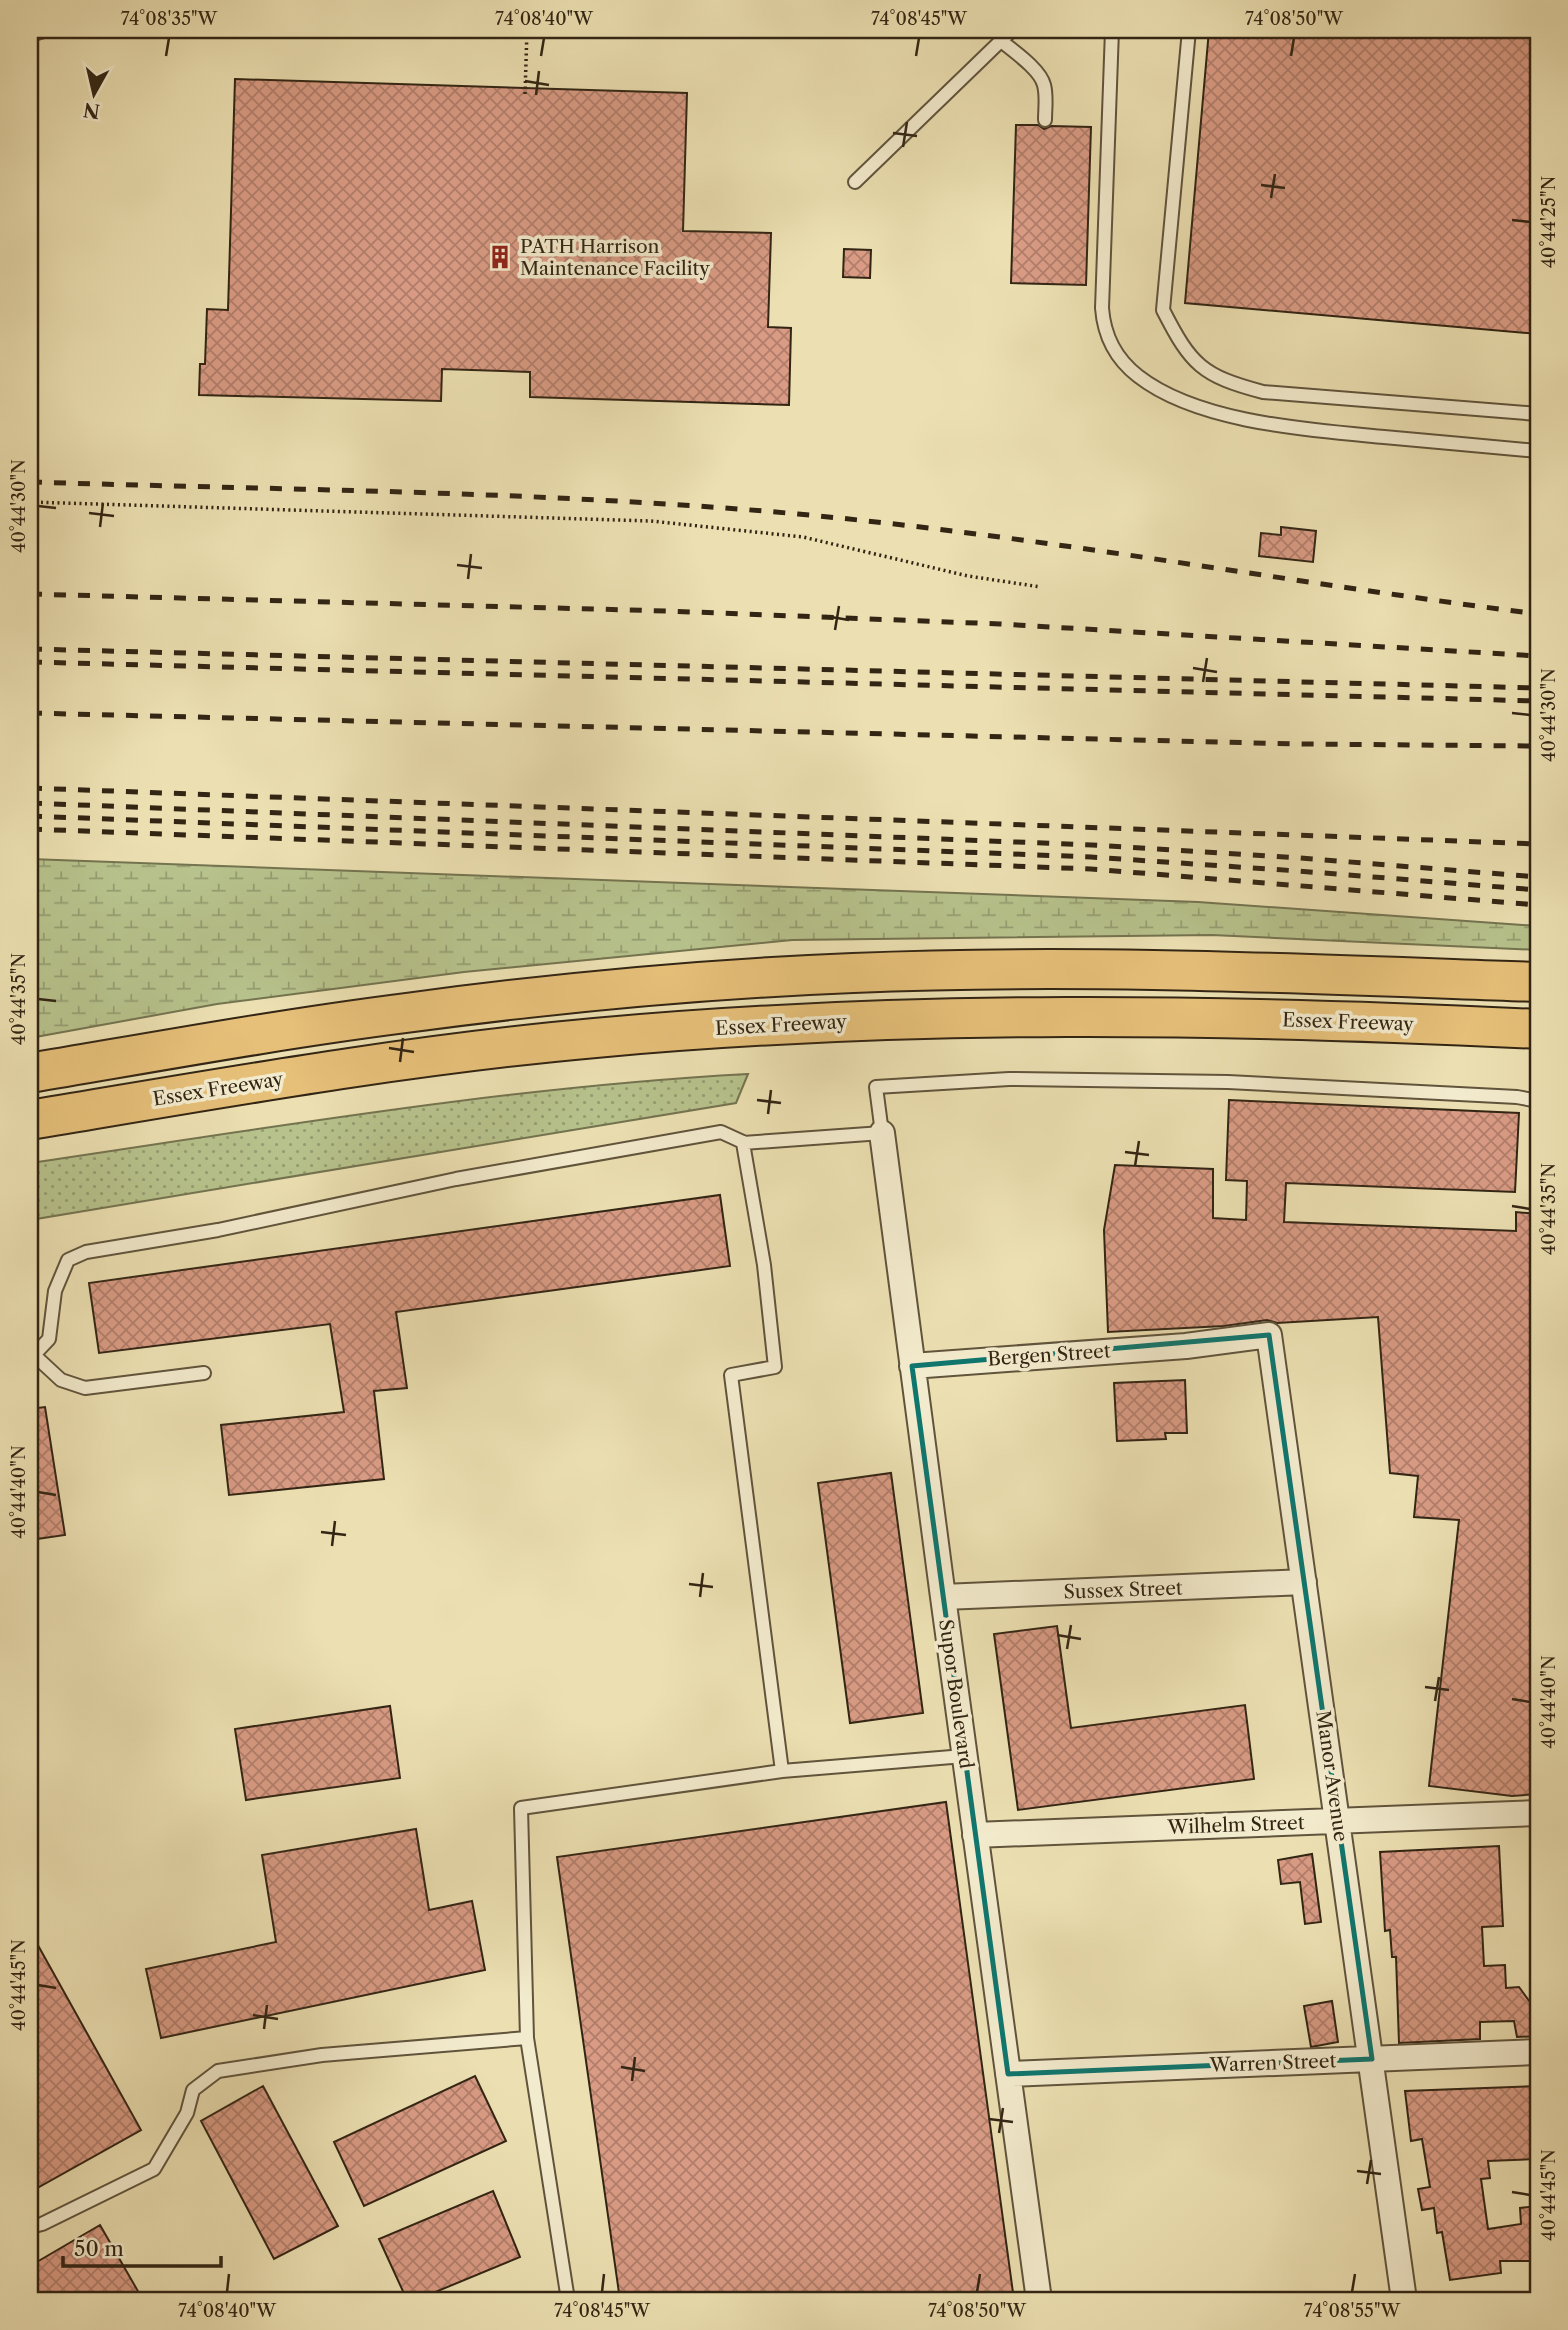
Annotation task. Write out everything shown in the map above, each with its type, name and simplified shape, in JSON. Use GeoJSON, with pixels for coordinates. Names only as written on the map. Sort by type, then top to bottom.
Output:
{"type":"FeatureCollection","features":[{"type":"Feature","properties":{"kind":"highway"},"geometry":{"type":"LineString","coordinates":[[30,1073],[403,1013],[625,988],[855,972],[1080,969],[1538,982]]}},
{"type":"Feature","properties":{"kind":"highway","name":"Essex Freeway"},"geometry":{"type":"LineString","coordinates":[[30,1120],[440,1055],[591,1038],[769,1025],[974,1017],[1123,1016],[1538,1029]]}},
{"type":"Feature","properties":{"kind":"street","name":"Supor Boulevard"},"geometry":{"type":"LineString","coordinates":[[882,1133],[964,1756],[1040,2300]]}},
{"type":"Feature","properties":{"kind":"street","name":"Manor Avenue"},"geometry":{"type":"LineString","coordinates":[[1186,1346],[1269,1335],[1404,2300]]}},
{"type":"Feature","properties":{"kind":"street","name":"Bergen Street"},"geometry":{"type":"LineString","coordinates":[[912,1366],[1186,1346]]}},
{"type":"Feature","properties":{"kind":"street","name":"Sussex Street"},"geometry":{"type":"LineString","coordinates":[[943,1597],[1304,1582]]}},
{"type":"Feature","properties":{"kind":"street","name":"Wilhelm Street"},"geometry":{"type":"LineString","coordinates":[[975,1835],[1538,1813]]}},
{"type":"Feature","properties":{"kind":"street","name":"Warren Street"},"geometry":{"type":"LineString","coordinates":[[1008,2074],[1538,2052]]}},
{"type":"Feature","properties":{"kind":"lane"},"geometry":{"type":"LineString","coordinates":[[30,35],[47,30]]}},
{"type":"Feature","properties":{"kind":"lane"},"geometry":{"type":"LineString","coordinates":[[855,182],[1012,30]]}},
{"type":"Feature","properties":{"kind":"lane"},"geometry":{"type":"LineString","coordinates":[[1112,30],[1102,307],[1109,340],[1127,367],[1148,383],[1183,400],[1212,411],[1264,423],[1326,432],[1538,451]]}},
{"type":"Feature","properties":{"kind":"lane"},"geometry":{"type":"LineString","coordinates":[[1189,30],[1163,310],[1180,343],[1202,369],[1234,384],[1263,392],[1538,414]]}},
{"type":"Feature","properties":{"kind":"lane"},"geometry":{"type":"LineString","coordinates":[[1000,40],[1041,77],[1045,89],[1045,120]]}},
{"type":"Feature","properties":{"kind":"lane","name":"Supor Boulevard"},"geometry":{"type":"LineString","coordinates":[[882,1133],[876,1087],[1009,1080],[1228,1082],[1517,1097],[1538,1101]]}},
{"type":"Feature","properties":{"kind":"lane"},"geometry":{"type":"LineString","coordinates":[[204,1373],[85,1388],[61,1380],[32,1357],[49,1339],[55,1290],[68,1260],[86,1252],[218,1230],[456,1179],[721,1132],[745,1143],[882,1133]]}},
{"type":"Feature","properties":{"kind":"lane"},"geometry":{"type":"LineString","coordinates":[[745,1143],[764,1265],[775,1367],[731,1375],[782,1770]]}},
{"type":"Feature","properties":{"kind":"lane"},"geometry":{"type":"LineString","coordinates":[[568,2300],[527,2038],[521,1808],[782,1770],[964,1756]]}},
{"type":"Feature","properties":{"kind":"lane"},"geometry":{"type":"LineString","coordinates":[[30,2227],[42,2224],[154,2169],[187,2112],[193,2090],[218,2071],[323,2055],[527,2038]]}},
{"type":"Feature","properties":{"kind":"path"},"geometry":{"type":"LineString","coordinates":[[525,94],[527,30]]}},
{"type":"Feature","properties":{"kind":"path"},"geometry":{"type":"LineString","coordinates":[[30,502],[651,522],[803,537],[968,576],[1041,587]]}},
{"type":"Feature","properties":{"kind":"highlighted area"},"geometry":{"type":"Polygon","coordinates":[[[1269,1335],[1372,2059],[1008,2074],[912,1366],[1269,1335]]]}},
{"type":"Feature","properties":{"kind":"green space"},"geometry":{"type":"Polygon","coordinates":[[[30,859],[1198,902],[1538,926],[1538,950],[1212,935],[792,940],[464,972],[217,1004],[30,1038],[30,859]]]}},
{"type":"Feature","properties":{"kind":"green space"},"geometry":{"type":"Polygon","coordinates":[[[748,1074],[736,1103],[30,1220],[30,1163],[478,1099],[568,1088],[748,1074]]]}},
{"type":"Feature","properties":{"kind":"building"},"geometry":{"type":"Polygon","coordinates":[[[1209,30],[1538,30],[1538,334],[1185,303],[1209,30]]]}},
{"type":"Feature","properties":{"kind":"building","name":"PATH Harrison Maintenance Facility"},"geometry":{"type":"Polygon","coordinates":[[[235,79],[687,93],[683,231],[771,233],[768,327],[791,328],[789,405],[530,397],[530,372],[442,369],[441,401],[199,395],[200,364],[205,364],[207,309],[228,310],[235,79]]]}},
{"type":"Feature","properties":{"kind":"building"},"geometry":{"type":"Polygon","coordinates":[[[1016,125],[1038,125],[1044,129],[1051,126],[1091,127],[1086,285],[1011,283],[1016,125]]]}},
{"type":"Feature","properties":{"kind":"building"},"geometry":{"type":"Polygon","coordinates":[[[844,249],[871,250],[870,278],[843,277],[844,249]]]}},
{"type":"Feature","properties":{"kind":"building"},"geometry":{"type":"Polygon","coordinates":[[[1281,527],[1316,531],[1313,562],[1259,556],[1261,533],[1281,535],[1281,527]]]}},
{"type":"Feature","properties":{"kind":"building"},"geometry":{"type":"Polygon","coordinates":[[[1229,1100],[1519,1113],[1515,1192],[1286,1183],[1284,1222],[1516,1231],[1516,1212],[1538,1214],[1538,1794],[1512,1796],[1429,1786],[1459,1520],[1414,1517],[1418,1476],[1390,1473],[1378,1317],[1277,1323],[1267,1320],[1224,1326],[1108,1332],[1104,1230],[1115,1165],[1213,1169],[1213,1218],[1246,1220],[1247,1181],[1226,1180],[1229,1100]]]}},
{"type":"Feature","properties":{"kind":"building"},"geometry":{"type":"Polygon","coordinates":[[[720,1195],[730,1266],[396,1312],[407,1388],[374,1391],[384,1479],[229,1495],[221,1425],[344,1412],[330,1324],[99,1353],[89,1283],[720,1195]]]}},
{"type":"Feature","properties":{"kind":"building"},"geometry":{"type":"Polygon","coordinates":[[[1185,1380],[1187,1433],[1165,1433],[1166,1439],[1117,1441],[1114,1383],[1185,1380]]]}},
{"type":"Feature","properties":{"kind":"building"},"geometry":{"type":"Polygon","coordinates":[[[45,1407],[65,1535],[30,1540],[30,1409],[45,1407]]]}},
{"type":"Feature","properties":{"kind":"building"},"geometry":{"type":"Polygon","coordinates":[[[891,1473],[923,1713],[850,1723],[818,1483],[891,1473]]]}},
{"type":"Feature","properties":{"kind":"building"},"geometry":{"type":"Polygon","coordinates":[[[1057,1626],[1071,1728],[1245,1705],[1254,1779],[1018,1810],[994,1634],[1057,1626]]]}},
{"type":"Feature","properties":{"kind":"building"},"geometry":{"type":"Polygon","coordinates":[[[390,1706],[400,1778],[246,1800],[235,1729],[390,1706]]]}},
{"type":"Feature","properties":{"kind":"building"},"geometry":{"type":"Polygon","coordinates":[[[946,1802],[1014,2300],[620,2300],[557,1857],[946,1802]]]}},
{"type":"Feature","properties":{"kind":"building"},"geometry":{"type":"Polygon","coordinates":[[[416,1829],[429,1910],[472,1901],[485,1970],[161,2038],[146,1969],[276,1942],[262,1855],[416,1829]]]}},
{"type":"Feature","properties":{"kind":"building"},"geometry":{"type":"Polygon","coordinates":[[[1499,1846],[1503,1926],[1482,1927],[1484,1966],[1505,1965],[1506,1988],[1519,1987],[1538,2013],[1538,2036],[1517,2037],[1514,2021],[1480,2022],[1480,2039],[1399,2043],[1396,1957],[1392,1957],[1390,1930],[1385,1931],[1380,1852],[1499,1846]]]}},
{"type":"Feature","properties":{"kind":"building"},"geometry":{"type":"Polygon","coordinates":[[[1312,1854],[1321,1922],[1305,1924],[1300,1882],[1281,1884],[1278,1860],[1312,1854]]]}},
{"type":"Feature","properties":{"kind":"building"},"geometry":{"type":"Polygon","coordinates":[[[30,1931],[141,2130],[30,2192],[30,1931]]]}},
{"type":"Feature","properties":{"kind":"building"},"geometry":{"type":"Polygon","coordinates":[[[1332,2001],[1338,2042],[1311,2047],[1304,2006],[1332,2001]]]}},
{"type":"Feature","properties":{"kind":"building"},"geometry":{"type":"Polygon","coordinates":[[[475,2076],[506,2141],[364,2206],[334,2142],[475,2076]]]}},
{"type":"Feature","properties":{"kind":"building"},"geometry":{"type":"Polygon","coordinates":[[[263,2086],[338,2226],[274,2259],[201,2121],[263,2086]]]}},
{"type":"Feature","properties":{"kind":"building"},"geometry":{"type":"Polygon","coordinates":[[[1538,2086],[1538,2159],[1488,2161],[1490,2178],[1481,2179],[1488,2229],[1521,2224],[1520,2208],[1538,2206],[1538,2261],[1500,2261],[1501,2273],[1450,2280],[1442,2232],[1437,2233],[1434,2208],[1422,2210],[1418,2189],[1430,2187],[1422,2139],[1411,2141],[1405,2091],[1538,2086]]]}},
{"type":"Feature","properties":{"kind":"building"},"geometry":{"type":"Polygon","coordinates":[[[493,2191],[520,2257],[416,2300],[407,2300],[379,2239],[493,2191]]]}},
{"type":"Feature","properties":{"kind":"building"},"geometry":{"type":"Polygon","coordinates":[[[100,2225],[143,2300],[30,2300],[30,2266],[100,2225]]]}},
{"type":"Feature","properties":{"kind":"railway"},"geometry":{"type":"LineString","coordinates":[[30,482],[510,496],[798,514],[984,535],[1538,614]]}},
{"type":"Feature","properties":{"kind":"railway"},"geometry":{"type":"LineString","coordinates":[[30,594],[667,611],[1000,624],[1538,656]]}},
{"type":"Feature","properties":{"kind":"railway"},"geometry":{"type":"LineString","coordinates":[[30,649],[1538,688]]}},
{"type":"Feature","properties":{"kind":"railway"},"geometry":{"type":"LineString","coordinates":[[30,662],[1538,701]]}},
{"type":"Feature","properties":{"kind":"railway"},"geometry":{"type":"LineString","coordinates":[[30,713],[1299,744],[1538,746]]}},
{"type":"Feature","properties":{"kind":"railway"},"geometry":{"type":"LineString","coordinates":[[30,788],[1538,844]]}},
{"type":"Feature","properties":{"kind":"railway"},"geometry":{"type":"LineString","coordinates":[[30,803],[1092,845],[1538,877]]}},
{"type":"Feature","properties":{"kind":"railway"},"geometry":{"type":"LineString","coordinates":[[30,816],[1091,857],[1538,890]]}},
{"type":"Feature","properties":{"kind":"railway"},"geometry":{"type":"LineString","coordinates":[[30,829],[1091,869],[1538,905]]}},
{"type":"Feature","properties":{"kind":"place","name":"PATH Harrison Maintenance Facility"},"geometry":{"type":"Point","coordinates":[500,257]}}]}
